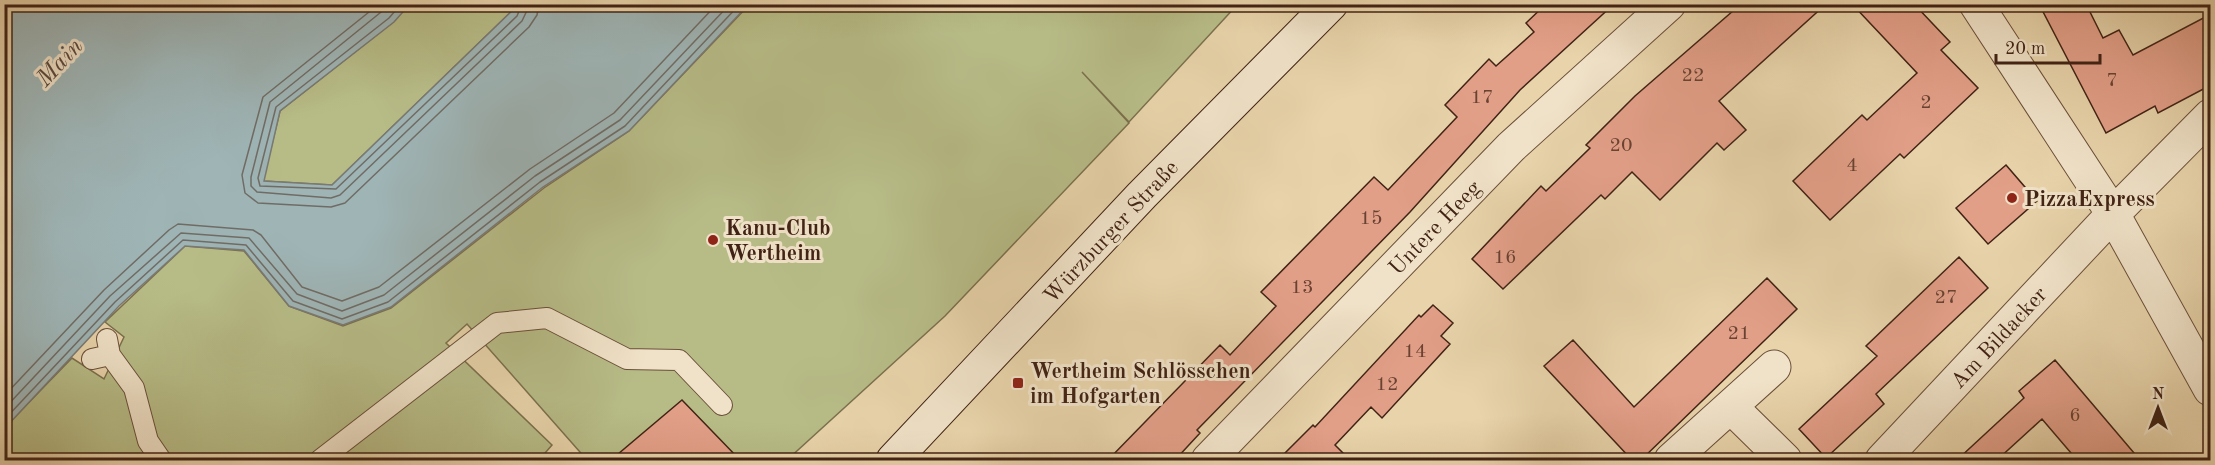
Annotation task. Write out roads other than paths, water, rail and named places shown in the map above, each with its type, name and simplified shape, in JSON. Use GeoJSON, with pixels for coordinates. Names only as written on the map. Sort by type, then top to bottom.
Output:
{"type":"FeatureCollection","features":[{"type":"Feature","properties":{"kind":"street","name":"Würzburger Straße"},"geometry":{"type":"LineString","coordinates":[[893,460],[972,379],[1127,210],[1331,4]]}},
{"type":"Feature","properties":{"kind":"street","name":"Untere Heeg"},"geometry":{"type":"LineString","coordinates":[[1208,460],[1511,147],[1669,4]]}},
{"type":"Feature","properties":{"kind":"street"},"geometry":{"type":"LineString","coordinates":[[1976,4],[2114,214],[2211,389]]}},
{"type":"Feature","properties":{"kind":"street","name":"Am Bildacker"},"geometry":{"type":"LineString","coordinates":[[1882,460],[2114,214],[2211,116]]}},
{"type":"Feature","properties":{"kind":"street"},"geometry":{"type":"LineString","coordinates":[[1671,460],[1774,367]]}},
{"type":"Feature","properties":{"kind":"street"},"geometry":{"type":"LineString","coordinates":[[1731,407],[1785,460]]}},
{"type":"Feature","properties":{"kind":"lane"},"geometry":{"type":"LineString","coordinates":[[320,460],[497,323],[547,318],[627,359],[679,360],[722,405]]}},
{"type":"Feature","properties":{"kind":"lane"},"geometry":{"type":"LineString","coordinates":[[103,351],[134,388],[148,441],[161,460]]}},
{"type":"Feature","properties":{"kind":"water","name":"Main"},"geometry":{"type":"Polygon","coordinates":[[[5,4],[409,5],[394,22],[280,111],[264,181],[332,185],[518,5],[748,5],[629,131],[543,187],[391,307],[343,325],[289,306],[244,250],[185,246],[119,306],[5,428],[5,4]]]}},
{"type":"Feature","properties":{"kind":"place","name":"PizzaExpress"},"geometry":{"type":"Point","coordinates":[2012,198]}},
{"type":"Feature","properties":{"kind":"place","name":"Kanu-Club Wertheim"},"geometry":{"type":"Point","coordinates":[713,240]}},
{"type":"Feature","properties":{"kind":"place","name":"Wertheim Schlösschen im Hofgarten"},"geometry":{"type":"Point","coordinates":[1018,383]}}]}
